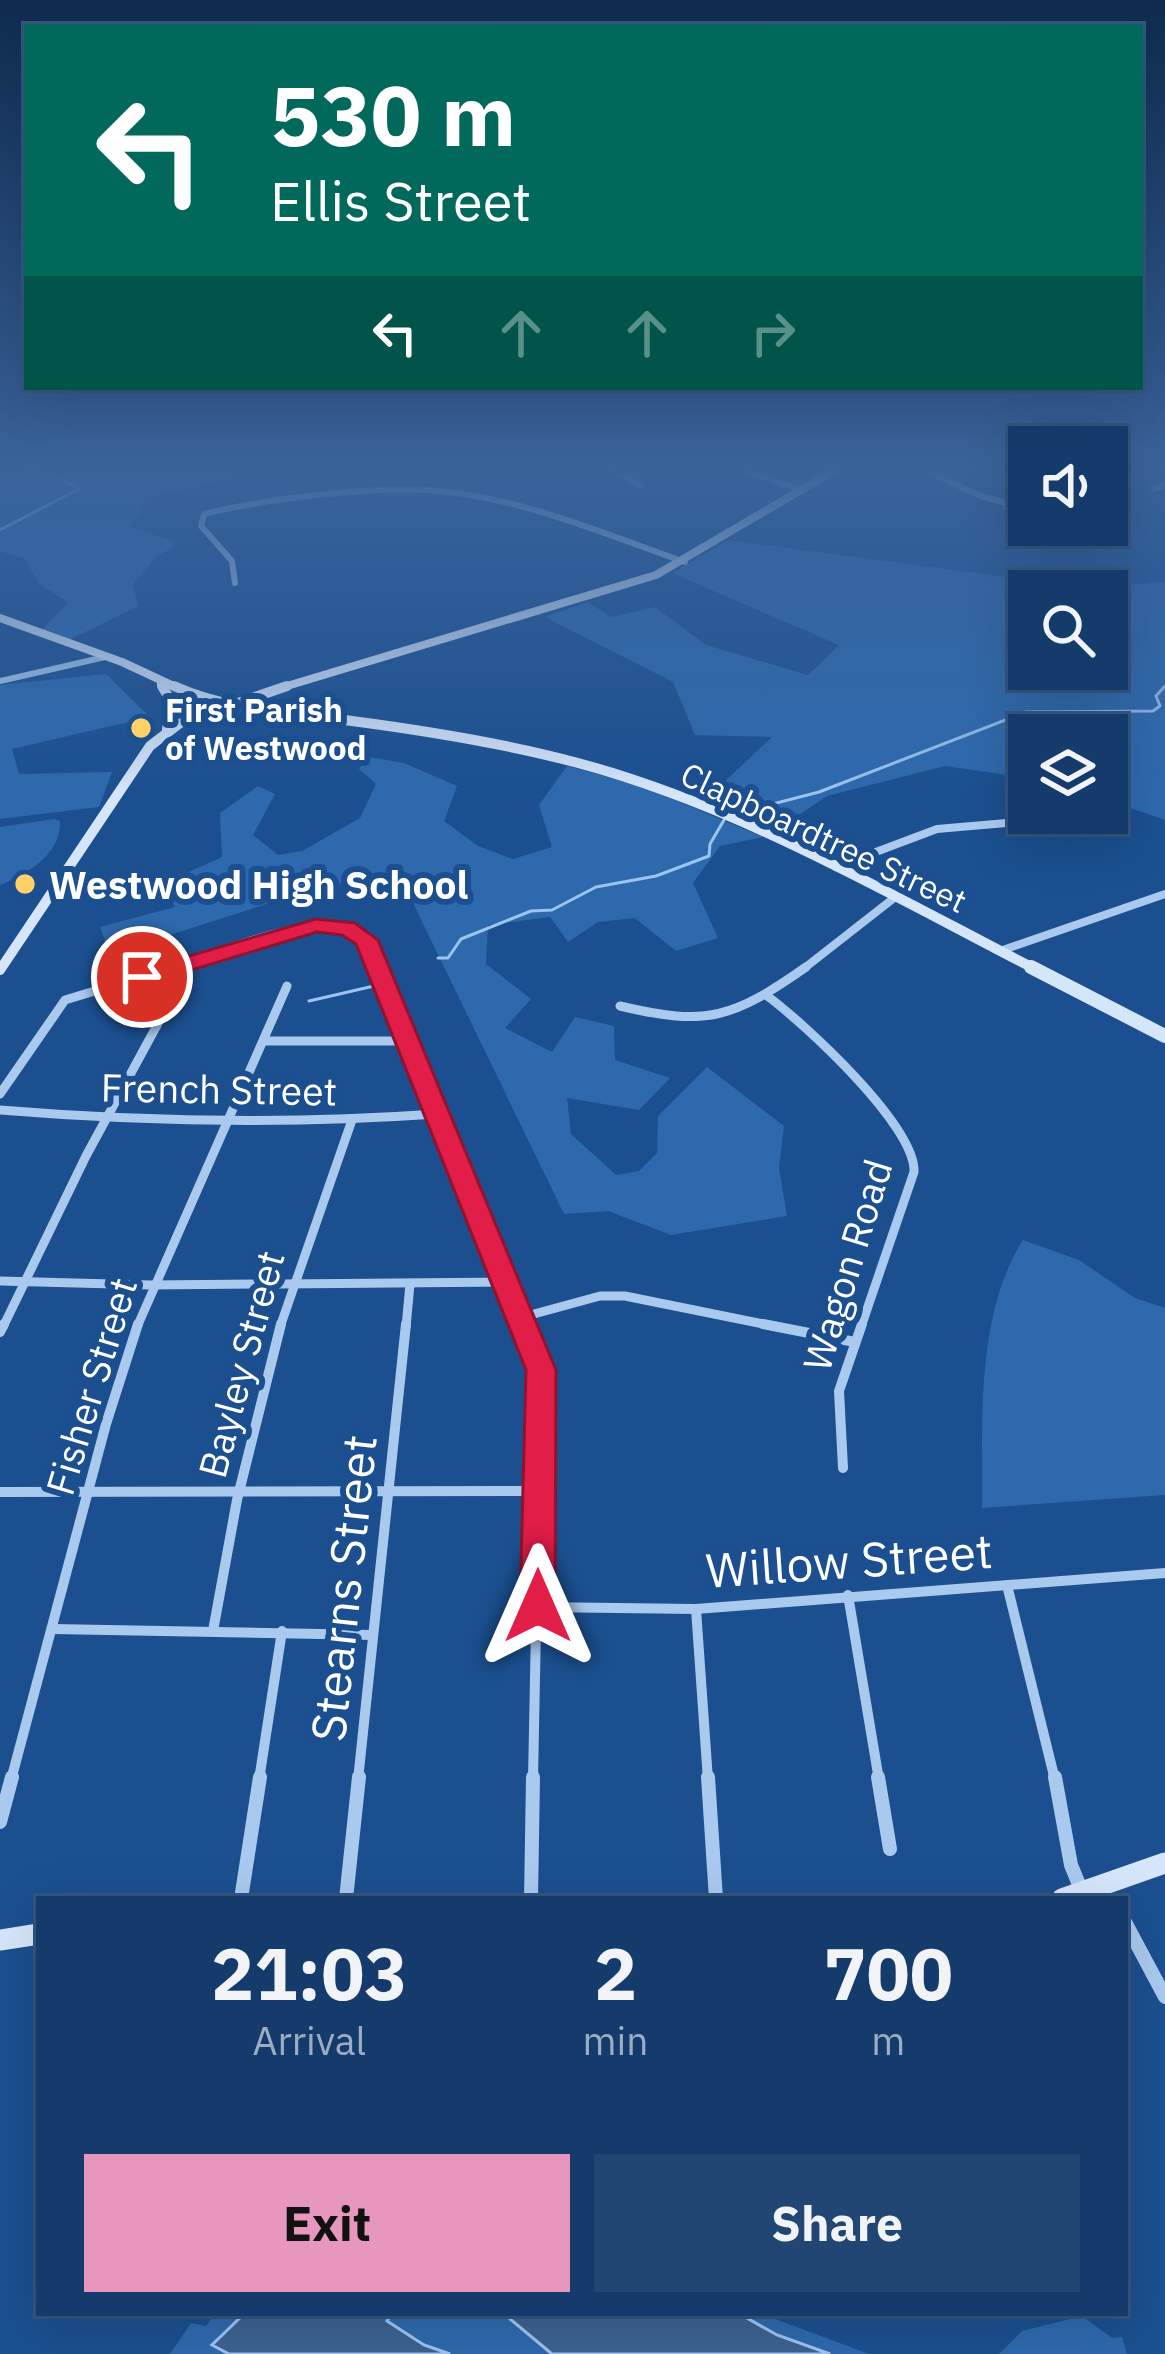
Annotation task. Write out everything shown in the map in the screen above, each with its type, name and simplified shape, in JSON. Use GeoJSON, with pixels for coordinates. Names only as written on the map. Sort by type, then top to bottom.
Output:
{"type":"FeatureCollection","features":[{"type":"Feature","properties":{"kind":"main road"},"geometry":{"type":"LineString","coordinates":[[164,734],[226,704],[648,576]]}},
{"type":"Feature","properties":{"kind":"main road","name":"Clapboardtree Street"},"geometry":{"type":"LineString","coordinates":[[0,618],[226,704],[369,721],[575,762],[692,801],[836,867],[1165,1036]]}},
{"type":"Feature","properties":{"kind":"main road"},"geometry":{"type":"LineString","coordinates":[[0,970],[134,768],[172,720],[172,703],[160,682]]}},
{"type":"Feature","properties":{"kind":"main road"},"geometry":{"type":"LineString","coordinates":[[263,693],[259,702],[265,709]]}},
{"type":"Feature","properties":{"kind":"main road"},"geometry":{"type":"LineString","coordinates":[[1072,1895],[1108,1892],[1165,1863]]}},
{"type":"Feature","properties":{"kind":"main road"},"geometry":{"type":"LineString","coordinates":[[0,1940],[36,1934]]}},
{"type":"Feature","properties":{"kind":"street"},"geometry":{"type":"LineString","coordinates":[[234,576],[235,584]]}},
{"type":"Feature","properties":{"kind":"street"},"geometry":{"type":"LineString","coordinates":[[0,681],[105,657]]}},
{"type":"Feature","properties":{"kind":"street"},"geometry":{"type":"LineString","coordinates":[[836,867],[938,829],[1008,823]]}},
{"type":"Feature","properties":{"kind":"street"},"geometry":{"type":"LineString","coordinates":[[1000,951],[1165,894]]}},
{"type":"Feature","properties":{"kind":"street"},"geometry":{"type":"LineString","coordinates":[[620,1006],[710,1018],[735,1012],[766,995],[894,898]]}},
{"type":"Feature","properties":{"kind":"street"},"geometry":{"type":"LineString","coordinates":[[0,1094],[65,1000],[316,926],[347,928],[366,940],[541,1370],[531,1896]]}},
{"type":"Feature","properties":{"kind":"street"},"geometry":{"type":"LineString","coordinates":[[0,1332],[181,981],[181,966]]}},
{"type":"Feature","properties":{"kind":"street","name":"Fisher Street"},"geometry":{"type":"LineString","coordinates":[[0,1822],[106,1424],[151,1285],[287,986]]}},
{"type":"Feature","properties":{"kind":"street","name":"Wagon Road"},"geometry":{"type":"LineString","coordinates":[[766,995],[888,1119],[911,1145],[915,1157],[914,1172],[838,1391],[843,1468]]}},
{"type":"Feature","properties":{"kind":"street"},"geometry":{"type":"LineString","coordinates":[[264,1041],[406,1041]]}},
{"type":"Feature","properties":{"kind":"street","name":"French Street"},"geometry":{"type":"LineString","coordinates":[[0,1110],[106,1119],[352,1120],[437,1114]]}},
{"type":"Feature","properties":{"kind":"street","name":"Bayley Street"},"geometry":{"type":"LineString","coordinates":[[213,1631],[235,1495],[290,1285],[352,1120]]}},
{"type":"Feature","properties":{"kind":"street"},"geometry":{"type":"LineString","coordinates":[[0,1281],[151,1285],[508,1282]]}},
{"type":"Feature","properties":{"kind":"street","name":"Stearns Street"},"geometry":{"type":"LineString","coordinates":[[346,1896],[410,1284]]}},
{"type":"Feature","properties":{"kind":"street"},"geometry":{"type":"LineString","coordinates":[[523,1317],[600,1296],[625,1296],[856,1342]]}},
{"type":"Feature","properties":{"kind":"street"},"geometry":{"type":"LineString","coordinates":[[0,1492],[235,1495],[537,1490]]}},
{"type":"Feature","properties":{"kind":"street","name":"Willow Street"},"geometry":{"type":"LineString","coordinates":[[538,1606],[696,1609],[1164,1576]]}},
{"type":"Feature","properties":{"kind":"street"},"geometry":{"type":"LineString","coordinates":[[1007,1585],[1044,1720],[1072,1895]]}},
{"type":"Feature","properties":{"kind":"street"},"geometry":{"type":"LineString","coordinates":[[848,1595],[890,1849]]}},
{"type":"Feature","properties":{"kind":"street"},"geometry":{"type":"LineString","coordinates":[[696,1609],[716,1896]]}},
{"type":"Feature","properties":{"kind":"street"},"geometry":{"type":"LineString","coordinates":[[53,1629],[373,1635]]}},
{"type":"Feature","properties":{"kind":"street"},"geometry":{"type":"LineString","coordinates":[[241,1896],[282,1631]]}},
{"type":"Feature","properties":{"kind":"street"},"geometry":{"type":"LineString","coordinates":[[1128,1928],[1165,1997]]}},
{"type":"Feature","properties":{"kind":"shaded area"},"geometry":{"type":"Polygon","coordinates":[[[34,576],[140,576],[133,584],[138,606],[69,640],[41,631],[68,602],[39,584],[34,576]]]}},
{"type":"Feature","properties":{"kind":"shaded area"},"geometry":{"type":"Polygon","coordinates":[[[679,576],[1008,577],[1008,690],[1128,690],[1128,585],[1165,582],[1165,820],[1128,807],[1128,714],[1008,714],[1008,775],[945,766],[827,796],[777,830],[705,800],[772,737],[695,735],[673,682],[545,617],[588,602],[611,617],[655,607],[706,645],[808,675],[839,645],[679,576]]]}},
{"type":"Feature","properties":{"kind":"shaded area"},"geometry":{"type":"Polygon","coordinates":[[[106,674],[150,717],[12,749],[19,774],[112,772],[99,807],[0,819],[0,685],[106,674]]]}},
{"type":"Feature","properties":{"kind":"shaded area"},"geometry":{"type":"Polygon","coordinates":[[[369,757],[404,763],[457,786],[444,821],[478,846],[513,859],[552,847],[539,805],[567,766],[639,785],[763,837],[720,846],[693,883],[718,938],[676,951],[635,918],[598,922],[568,942],[550,917],[488,925],[486,964],[531,999],[505,1028],[552,1052],[575,1017],[614,1026],[615,1060],[670,1078],[639,1110],[567,1098],[571,1134],[616,1175],[639,1171],[657,1153],[658,1116],[707,1067],[784,1126],[779,1168],[787,1216],[671,1235],[608,1211],[564,1214],[413,903],[336,882],[110,954],[100,927],[175,907],[160,885],[222,857],[220,813],[258,786],[275,794],[253,835],[278,855],[302,851],[360,818],[376,784],[359,769],[369,757]]]}},
{"type":"Feature","properties":{"kind":"shaded area"},"geometry":{"type":"Polygon","coordinates":[[[60,821],[59,833],[49,853],[0,885],[0,827],[60,821]]]}},
{"type":"Feature","properties":{"kind":"shaded area"},"geometry":{"type":"Polygon","coordinates":[[[1023,1240],[1079,1260],[1135,1298],[1165,1308],[1165,1495],[982,1508],[989,1335],[1007,1270],[1023,1240]]]}},
{"type":"Feature","properties":{"kind":"shaded area"},"geometry":{"type":"Polygon","coordinates":[[[213,2316],[767,2316],[869,2354],[170,2354],[191,2323],[206,2326],[213,2316]]]}},
{"type":"Feature","properties":{"kind":"shaded area"},"geometry":{"type":"Polygon","coordinates":[[[242,2316],[390,2316],[387,2321],[424,2345],[450,2354],[229,2354],[212,2345],[242,2316]]]}},
{"type":"Feature","properties":{"kind":"shaded area"},"geometry":{"type":"Polygon","coordinates":[[[507,2316],[743,2316],[777,2335],[830,2354],[552,2354],[507,2316]]]}},
{"type":"Feature","properties":{"kind":"shaded area"},"geometry":{"type":"Polygon","coordinates":[[[1082,2316],[1112,2338],[1122,2337],[1127,2354],[999,2354],[1022,2331],[1082,2316]]]}},
{"type":"Feature","properties":{"kind":"waterway"},"geometry":{"type":"LineString","coordinates":[[734,814],[819,792],[1026,712],[1153,711],[1160,706],[1156,696],[1165,686]]}},
{"type":"Feature","properties":{"kind":"waterway"},"geometry":{"type":"LineString","coordinates":[[438,958],[448,958],[461,939],[531,911],[552,910],[596,887],[656,876],[709,856],[710,844],[724,820]]}},
{"type":"Feature","properties":{"kind":"waterway"},"geometry":{"type":"LineString","coordinates":[[309,1001],[374,986]]}},
{"type":"Feature","properties":{"kind":"place","name":"First Parish of Westwood"},"geometry":{"type":"Point","coordinates":[141,728]}},
{"type":"Feature","properties":{"kind":"place","name":"Westwood High School"},"geometry":{"type":"Point","coordinates":[25,884]}},
{"type":"Feature","properties":{"kind":"route"},"geometry":{"type":"LineString","coordinates":[[142,977],[316,926],[347,928],[366,940],[541,1370],[538,1606]]}}]}
